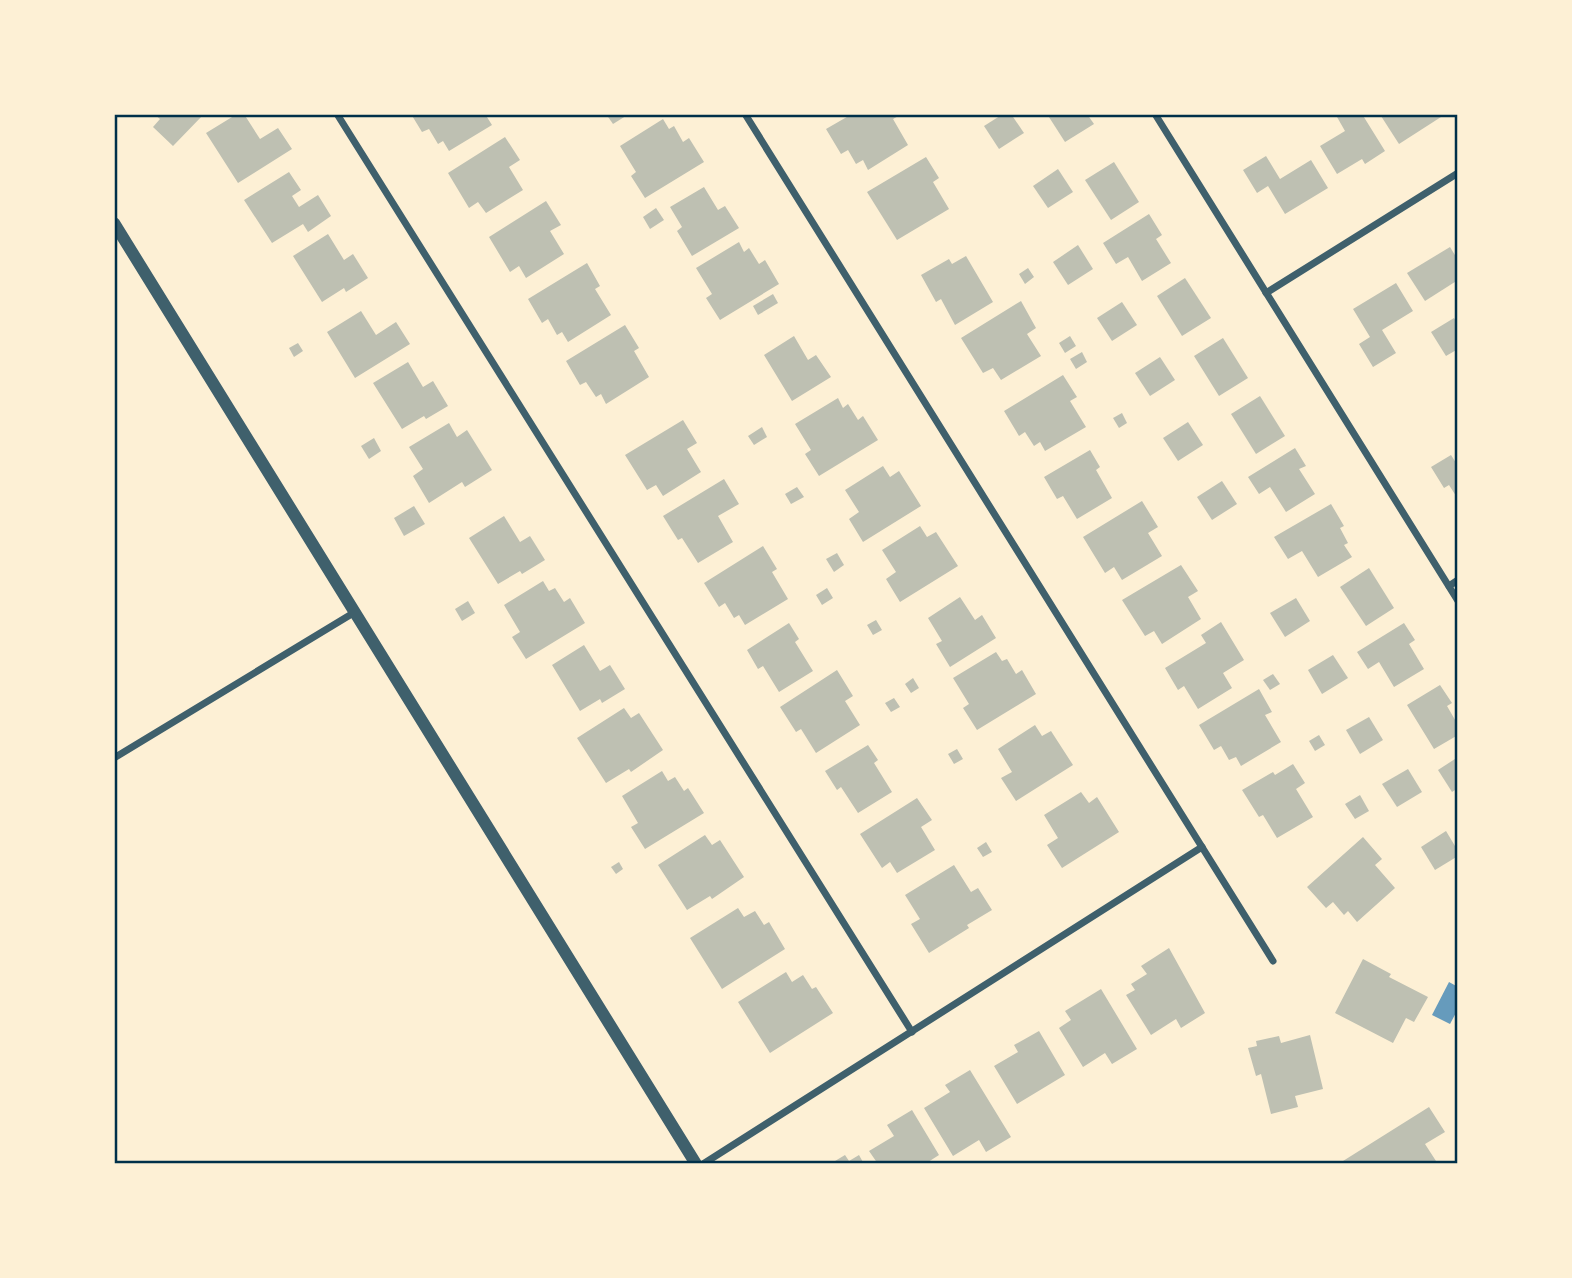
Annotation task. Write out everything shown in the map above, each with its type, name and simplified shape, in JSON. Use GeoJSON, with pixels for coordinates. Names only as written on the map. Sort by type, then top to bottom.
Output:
{"type":"FeatureCollection","features":[{"type":"Feature","properties":{"kind":"street"},"geometry":{"type":"LineString","coordinates":[[337,114],[912,1031]]}},
{"type":"Feature","properties":{"kind":"street"},"geometry":{"type":"LineString","coordinates":[[745,114],[1273,961]]}},
{"type":"Feature","properties":{"kind":"street"},"geometry":{"type":"LineString","coordinates":[[1155,114],[1458,601]]}},
{"type":"Feature","properties":{"kind":"street"},"geometry":{"type":"LineString","coordinates":[[1266,293],[1458,173]]}},
{"type":"Feature","properties":{"kind":"street"},"geometry":{"type":"LineString","coordinates":[[114,223],[696,1164]]}},
{"type":"Feature","properties":{"kind":"street"},"geometry":{"type":"LineString","coordinates":[[1449,586],[1458,580]]}},
{"type":"Feature","properties":{"kind":"street"},"geometry":{"type":"LineString","coordinates":[[114,758],[355,612]]}},
{"type":"Feature","properties":{"kind":"street"},"geometry":{"type":"LineString","coordinates":[[703,1164],[1202,847]]}},
{"type":"Feature","properties":{"kind":"water"},"geometry":{"type":"Polygon","coordinates":[[[1449,982],[1458,987],[1458,1009],[1450,1024],[1432,1015],[1449,982]]]}},
{"type":"Feature","properties":{"kind":"building"},"geometry":{"type":"Polygon","coordinates":[[[154,114],[204,114],[173,146],[153,127],[160,119],[154,114]]]}},
{"type":"Feature","properties":{"kind":"building"},"geometry":{"type":"Polygon","coordinates":[[[237,114],[244,114],[260,139],[278,128],[292,149],[238,183],[206,133],[237,114]]]}},
{"type":"Feature","properties":{"kind":"building"},"geometry":{"type":"Polygon","coordinates":[[[411,114],[485,114],[492,125],[449,151],[443,141],[438,144],[429,129],[422,132],[411,114]]]}},
{"type":"Feature","properties":{"kind":"building"},"geometry":{"type":"Polygon","coordinates":[[[606,114],[629,114],[613,124],[606,114]]]}},
{"type":"Feature","properties":{"kind":"building"},"geometry":{"type":"Polygon","coordinates":[[[852,114],[902,114],[893,119],[908,145],[868,170],[863,160],[856,164],[848,150],[841,154],[826,129],[852,114]]]}},
{"type":"Feature","properties":{"kind":"building"},"geometry":{"type":"Polygon","coordinates":[[[1003,114],[1011,114],[1024,133],[999,149],[984,126],[1003,114]]]}},
{"type":"Feature","properties":{"kind":"building"},"geometry":{"type":"Polygon","coordinates":[[[1047,114],[1087,114],[1094,124],[1065,142],[1047,114]]]}},
{"type":"Feature","properties":{"kind":"building"},"geometry":{"type":"Polygon","coordinates":[[[1342,114],[1362,114],[1385,151],[1365,164],[1362,159],[1337,174],[1320,146],[1345,131],[1337,117],[1342,114]]]}},
{"type":"Feature","properties":{"kind":"building"},"geometry":{"type":"Polygon","coordinates":[[[1439,114],[1441,117],[1399,144],[1381,116],[1439,114]]]}},
{"type":"Feature","properties":{"kind":"building"},"geometry":{"type":"Polygon","coordinates":[[[663,119],[669,129],[674,126],[683,142],[689,138],[704,162],[645,198],[631,176],[636,172],[620,146],[663,119]]]}},
{"type":"Feature","properties":{"kind":"building"},"geometry":{"type":"Polygon","coordinates":[[[505,137],[520,160],[509,167],[523,190],[486,213],[478,202],[469,208],[448,173],[505,137]]]}},
{"type":"Feature","properties":{"kind":"building"},"geometry":{"type":"Polygon","coordinates":[[[1266,156],[1280,179],[1311,160],[1328,188],[1285,214],[1268,186],[1257,193],[1243,170],[1266,156]]]}},
{"type":"Feature","properties":{"kind":"building"},"geometry":{"type":"Polygon","coordinates":[[[926,157],[939,178],[933,182],[949,209],[897,240],[867,192],[926,157]]]}},
{"type":"Feature","properties":{"kind":"building"},"geometry":{"type":"Polygon","coordinates":[[[1114,162],[1139,202],[1111,220],[1085,180],[1114,162]]]}},
{"type":"Feature","properties":{"kind":"building"},"geometry":{"type":"Polygon","coordinates":[[[1058,169],[1073,192],[1048,208],[1033,186],[1058,169]]]}},
{"type":"Feature","properties":{"kind":"building"},"geometry":{"type":"Polygon","coordinates":[[[289,172],[301,190],[292,196],[299,207],[318,195],[331,216],[308,232],[303,224],[272,243],[244,200],[289,172]]]}},
{"type":"Feature","properties":{"kind":"building"},"geometry":{"type":"Polygon","coordinates":[[[704,187],[718,210],[725,206],[739,228],[692,256],[677,231],[682,227],[670,207],[704,187]]]}},
{"type":"Feature","properties":{"kind":"building"},"geometry":{"type":"Polygon","coordinates":[[[546,201],[561,225],[550,231],[564,254],[526,278],[519,266],[510,272],[489,237],[546,201]]]}},
{"type":"Feature","properties":{"kind":"building"},"geometry":{"type":"Polygon","coordinates":[[[656,208],[664,220],[650,229],[643,217],[656,208]]]}},
{"type":"Feature","properties":{"kind":"building"},"geometry":{"type":"Polygon","coordinates":[[[1149,214],[1162,235],[1156,239],[1171,263],[1142,281],[1128,257],[1116,264],[1103,243],[1149,214]]]}},
{"type":"Feature","properties":{"kind":"building"},"geometry":{"type":"Polygon","coordinates":[[[328,234],[344,260],[353,254],[368,278],[346,292],[344,288],[322,302],[293,256],[328,234]]]}},
{"type":"Feature","properties":{"kind":"building"},"geometry":{"type":"Polygon","coordinates":[[[739,242],[744,252],[749,248],[759,264],[765,260],[779,284],[720,320],[706,298],[712,294],[696,268],[739,242]]]}},
{"type":"Feature","properties":{"kind":"building"},"geometry":{"type":"Polygon","coordinates":[[[1078,245],[1093,269],[1068,285],[1053,262],[1078,245]]]}},
{"type":"Feature","properties":{"kind":"building"},"geometry":{"type":"Polygon","coordinates":[[[1450,247],[1458,260],[1458,280],[1425,301],[1407,273],[1450,247]]]}},
{"type":"Feature","properties":{"kind":"building"},"geometry":{"type":"Polygon","coordinates":[[[966,256],[993,302],[955,325],[941,299],[936,302],[921,275],[949,259],[952,264],[966,256]]]}},
{"type":"Feature","properties":{"kind":"building"},"geometry":{"type":"Polygon","coordinates":[[[587,263],[600,286],[595,289],[611,315],[568,342],[562,332],[557,335],[548,319],[542,323],[528,299],[587,263]]]}},
{"type":"Feature","properties":{"kind":"building"},"geometry":{"type":"Polygon","coordinates":[[[1028,268],[1034,277],[1025,284],[1019,274],[1028,268]]]}},
{"type":"Feature","properties":{"kind":"building"},"geometry":{"type":"Polygon","coordinates":[[[1185,278],[1211,318],[1182,336],[1157,296],[1185,278]]]}},
{"type":"Feature","properties":{"kind":"building"},"geometry":{"type":"Polygon","coordinates":[[[1396,283],[1413,311],[1382,330],[1396,353],[1373,367],[1359,344],[1370,337],[1353,309],[1396,283]]]}},
{"type":"Feature","properties":{"kind":"building"},"geometry":{"type":"Polygon","coordinates":[[[773,294],[778,303],[758,315],[753,306],[773,294]]]}},
{"type":"Feature","properties":{"kind":"building"},"geometry":{"type":"Polygon","coordinates":[[[1021,301],[1036,328],[1027,334],[1041,356],[1001,380],[993,368],[983,373],[961,338],[1021,301]]]}},
{"type":"Feature","properties":{"kind":"building"},"geometry":{"type":"Polygon","coordinates":[[[1122,302],[1137,325],[1112,341],[1097,318],[1122,302]]]}},
{"type":"Feature","properties":{"kind":"building"},"geometry":{"type":"Polygon","coordinates":[[[361,311],[376,335],[396,322],[410,344],[355,378],[327,332],[361,311]]]}},
{"type":"Feature","properties":{"kind":"building"},"geometry":{"type":"Polygon","coordinates":[[[1454,318],[1458,325],[1458,349],[1446,356],[1431,332],[1454,318]]]}},
{"type":"Feature","properties":{"kind":"building"},"geometry":{"type":"Polygon","coordinates":[[[625,325],[639,348],[634,351],[649,377],[606,404],[601,394],[596,397],[586,382],[580,385],[566,361],[625,325]]]}},
{"type":"Feature","properties":{"kind":"building"},"geometry":{"type":"Polygon","coordinates":[[[794,336],[808,360],[816,355],[831,377],[792,401],[764,355],[794,336]]]}},
{"type":"Feature","properties":{"kind":"building"},"geometry":{"type":"Polygon","coordinates":[[[1070,336],[1076,346],[1065,353],[1059,343],[1070,336]]]}},
{"type":"Feature","properties":{"kind":"building"},"geometry":{"type":"Polygon","coordinates":[[[1223,338],[1248,378],[1219,396],[1194,356],[1223,338]]]}},
{"type":"Feature","properties":{"kind":"building"},"geometry":{"type":"Polygon","coordinates":[[[298,343],[303,351],[294,357],[289,348],[298,343]]]}},
{"type":"Feature","properties":{"kind":"building"},"geometry":{"type":"Polygon","coordinates":[[[1082,352],[1087,362],[1076,369],[1070,359],[1082,352]]]}},
{"type":"Feature","properties":{"kind":"building"},"geometry":{"type":"Polygon","coordinates":[[[1160,357],[1175,380],[1150,396],[1135,373],[1160,357]]]}},
{"type":"Feature","properties":{"kind":"building"},"geometry":{"type":"Polygon","coordinates":[[[408,362],[423,387],[433,381],[448,406],[402,429],[373,383],[408,362]]]}},
{"type":"Feature","properties":{"kind":"building"},"geometry":{"type":"Polygon","coordinates":[[[1063,375],[1077,397],[1070,401],[1086,427],[1045,451],[1040,442],[1034,446],[1025,432],[1019,436],[1004,411],[1063,375]]]}},
{"type":"Feature","properties":{"kind":"building"},"geometry":{"type":"Polygon","coordinates":[[[1260,396],[1285,436],[1256,454],[1231,414],[1260,396]]]}},
{"type":"Feature","properties":{"kind":"building"},"geometry":{"type":"Polygon","coordinates":[[[838,398],[843,408],[848,404],[858,420],[863,416],[878,440],[819,476],[805,454],[811,450],[795,424],[838,398]]]}},
{"type":"Feature","properties":{"kind":"building"},"geometry":{"type":"Polygon","coordinates":[[[1122,413],[1127,423],[1119,428],[1113,418],[1122,413]]]}},
{"type":"Feature","properties":{"kind":"building"},"geometry":{"type":"Polygon","coordinates":[[[683,420],[697,443],[687,449],[701,472],[663,496],[656,485],[647,490],[625,455],[683,420]]]}},
{"type":"Feature","properties":{"kind":"building"},"geometry":{"type":"Polygon","coordinates":[[[1188,422],[1203,445],[1178,461],[1163,438],[1188,422]]]}},
{"type":"Feature","properties":{"kind":"building"},"geometry":{"type":"Polygon","coordinates":[[[449,423],[457,437],[467,430],[492,470],[465,487],[462,482],[429,503],[413,476],[423,469],[409,447],[449,423]]]}},
{"type":"Feature","properties":{"kind":"building"},"geometry":{"type":"Polygon","coordinates":[[[762,427],[767,437],[754,445],[748,436],[762,427]]]}},
{"type":"Feature","properties":{"kind":"building"},"geometry":{"type":"Polygon","coordinates":[[[374,438],[381,451],[369,459],[361,446],[374,438]]]}},
{"type":"Feature","properties":{"kind":"building"},"geometry":{"type":"Polygon","coordinates":[[[1295,448],[1306,466],[1299,469],[1315,494],[1286,512],[1270,487],[1259,494],[1248,477],[1295,448]]]}},
{"type":"Feature","properties":{"kind":"building"},"geometry":{"type":"Polygon","coordinates":[[[1090,450],[1100,467],[1096,470],[1112,498],[1077,519],[1063,496],[1057,499],[1044,477],[1090,450]]]}},
{"type":"Feature","properties":{"kind":"building"},"geometry":{"type":"Polygon","coordinates":[[[1451,455],[1458,466],[1458,499],[1449,485],[1444,488],[1431,467],[1451,455]]]}},
{"type":"Feature","properties":{"kind":"building"},"geometry":{"type":"Polygon","coordinates":[[[883,466],[890,477],[899,471],[921,506],[863,542],[849,519],[859,512],[845,490],[883,466]]]}},
{"type":"Feature","properties":{"kind":"building"},"geometry":{"type":"Polygon","coordinates":[[[724,479],[739,504],[718,516],[733,542],[698,563],[682,538],[678,540],[663,516],[724,479]]]}},
{"type":"Feature","properties":{"kind":"building"},"geometry":{"type":"Polygon","coordinates":[[[1222,481],[1237,504],[1212,520],[1197,497],[1222,481]]]}},
{"type":"Feature","properties":{"kind":"building"},"geometry":{"type":"Polygon","coordinates":[[[797,487],[804,497],[791,504],[785,494],[797,487]]]}},
{"type":"Feature","properties":{"kind":"building"},"geometry":{"type":"Polygon","coordinates":[[[1142,501],[1158,527],[1148,533],[1162,556],[1122,580],[1114,567],[1105,573],[1083,537],[1142,501]]]}},
{"type":"Feature","properties":{"kind":"building"},"geometry":{"type":"Polygon","coordinates":[[[1331,504],[1344,526],[1340,528],[1348,543],[1344,545],[1352,557],[1318,577],[1302,551],[1288,559],[1274,537],[1331,504]]]}},
{"type":"Feature","properties":{"kind":"building"},"geometry":{"type":"Polygon","coordinates":[[[414,506],[425,524],[404,536],[394,518],[414,506]]]}},
{"type":"Feature","properties":{"kind":"building"},"geometry":{"type":"Polygon","coordinates":[[[504,516],[520,542],[530,536],[545,560],[498,584],[469,538],[504,516]]]}},
{"type":"Feature","properties":{"kind":"building"},"geometry":{"type":"Polygon","coordinates":[[[920,526],[927,537],[936,532],[958,566],[900,602],[886,579],[896,572],[882,550],[920,526]]]}},
{"type":"Feature","properties":{"kind":"building"},"geometry":{"type":"Polygon","coordinates":[[[763,546],[777,569],[772,572],[788,599],[745,625],[739,615],[734,618],[725,603],[719,607],[704,583],[763,546]]]}},
{"type":"Feature","properties":{"kind":"building"},"geometry":{"type":"Polygon","coordinates":[[[837,553],[844,565],[834,572],[826,559],[837,553]]]}},
{"type":"Feature","properties":{"kind":"building"},"geometry":{"type":"Polygon","coordinates":[[[1181,565],[1198,591],[1188,597],[1201,619],[1162,644],[1154,631],[1145,636],[1122,600],[1181,565]]]}},
{"type":"Feature","properties":{"kind":"building"},"geometry":{"type":"Polygon","coordinates":[[[1369,568],[1394,608],[1366,626],[1340,587],[1369,568]]]}},
{"type":"Feature","properties":{"kind":"building"},"geometry":{"type":"Polygon","coordinates":[[[543,581],[549,591],[555,588],[564,602],[570,598],[585,623],[526,659],[512,637],[520,632],[504,605],[543,581]]]}},
{"type":"Feature","properties":{"kind":"building"},"geometry":{"type":"Polygon","coordinates":[[[827,588],[833,598],[822,605],[816,595],[827,588]]]}},
{"type":"Feature","properties":{"kind":"building"},"geometry":{"type":"Polygon","coordinates":[[[960,597],[975,620],[982,615],[996,638],[950,667],[936,644],[942,641],[928,618],[960,597]]]}},
{"type":"Feature","properties":{"kind":"building"},"geometry":{"type":"Polygon","coordinates":[[[1296,598],[1310,621],[1285,637],[1270,613],[1296,598]]]}},
{"type":"Feature","properties":{"kind":"building"},"geometry":{"type":"Polygon","coordinates":[[[468,601],[475,613],[462,621],[455,609],[468,601]]]}},
{"type":"Feature","properties":{"kind":"building"},"geometry":{"type":"Polygon","coordinates":[[[876,620],[882,630],[873,635],[867,625],[876,620]]]}},
{"type":"Feature","properties":{"kind":"building"},"geometry":{"type":"Polygon","coordinates":[[[1221,622],[1244,660],[1223,673],[1232,688],[1198,709],[1184,686],[1178,690],[1165,668],[1206,643],[1201,635],[1221,622]]]}},
{"type":"Feature","properties":{"kind":"building"},"geometry":{"type":"Polygon","coordinates":[[[789,623],[799,639],[795,642],[813,671],[779,692],[763,666],[758,669],[747,650],[789,623]]]}},
{"type":"Feature","properties":{"kind":"building"},"geometry":{"type":"Polygon","coordinates":[[[1404,623],[1415,640],[1409,644],[1424,669],[1394,687],[1379,662],[1368,669],[1357,652],[1404,623]]]}},
{"type":"Feature","properties":{"kind":"building"},"geometry":{"type":"Polygon","coordinates":[[[584,645],[600,671],[610,665],[625,689],[602,703],[600,699],[580,711],[552,665],[584,645]]]}},
{"type":"Feature","properties":{"kind":"building"},"geometry":{"type":"Polygon","coordinates":[[[996,652],[1002,661],[1007,659],[1016,674],[1022,670],[1036,694],[977,730],[963,708],[969,704],[953,678],[996,652]]]}},
{"type":"Feature","properties":{"kind":"building"},"geometry":{"type":"Polygon","coordinates":[[[1333,655],[1348,678],[1322,694],[1308,670],[1333,655]]]}},
{"type":"Feature","properties":{"kind":"building"},"geometry":{"type":"Polygon","coordinates":[[[837,670],[853,696],[845,701],[860,725],[816,753],[801,729],[796,732],[780,707],[837,670]]]}},
{"type":"Feature","properties":{"kind":"building"},"geometry":{"type":"Polygon","coordinates":[[[1273,674],[1280,684],[1270,690],[1263,680],[1273,674]]]}},
{"type":"Feature","properties":{"kind":"building"},"geometry":{"type":"Polygon","coordinates":[[[913,678],[919,688],[911,693],[905,684],[913,678]]]}},
{"type":"Feature","properties":{"kind":"building"},"geometry":{"type":"Polygon","coordinates":[[[1440,685],[1452,703],[1447,706],[1458,725],[1458,735],[1434,749],[1407,705],[1440,685]]]}},
{"type":"Feature","properties":{"kind":"building"},"geometry":{"type":"Polygon","coordinates":[[[1259,689],[1272,712],[1265,715],[1281,742],[1241,766],[1236,757],[1229,760],[1221,746],[1214,750],[1199,725],[1259,689]]]}},
{"type":"Feature","properties":{"kind":"building"},"geometry":{"type":"Polygon","coordinates":[[[894,698],[900,707],[891,712],[885,703],[894,698]]]}},
{"type":"Feature","properties":{"kind":"building"},"geometry":{"type":"Polygon","coordinates":[[[624,708],[631,718],[639,713],[663,750],[631,772],[629,769],[606,783],[577,738],[624,708]]]}},
{"type":"Feature","properties":{"kind":"building"},"geometry":{"type":"Polygon","coordinates":[[[1369,717],[1383,740],[1360,754],[1346,730],[1369,717]]]}},
{"type":"Feature","properties":{"kind":"building"},"geometry":{"type":"Polygon","coordinates":[[[1035,725],[1042,736],[1051,731],[1073,765],[1016,801],[1001,778],[1012,772],[998,749],[1035,725]]]}},
{"type":"Feature","properties":{"kind":"building"},"geometry":{"type":"Polygon","coordinates":[[[1319,735],[1325,745],[1315,751],[1309,741],[1319,735]]]}},
{"type":"Feature","properties":{"kind":"building"},"geometry":{"type":"Polygon","coordinates":[[[868,745],[878,760],[874,763],[892,792],[858,813],[841,787],[837,790],[825,771],[868,745]]]}},
{"type":"Feature","properties":{"kind":"building"},"geometry":{"type":"Polygon","coordinates":[[[957,749],[963,759],[954,764],[948,754],[957,749]]]}},
{"type":"Feature","properties":{"kind":"building"},"geometry":{"type":"Polygon","coordinates":[[[1458,757],[1458,788],[1452,792],[1438,770],[1458,757]]]}},
{"type":"Feature","properties":{"kind":"building"},"geometry":{"type":"Polygon","coordinates":[[[1293,764],[1305,783],[1296,789],[1313,817],[1277,838],[1263,815],[1259,817],[1242,790],[1293,764]]]}},
{"type":"Feature","properties":{"kind":"building"},"geometry":{"type":"Polygon","coordinates":[[[1408,769],[1422,792],[1397,807],[1382,784],[1408,769]]]}},
{"type":"Feature","properties":{"kind":"building"},"geometry":{"type":"Polygon","coordinates":[[[662,771],[668,781],[675,777],[684,791],[688,788],[704,813],[645,849],[631,827],[638,823],[622,796],[662,771]]]}},
{"type":"Feature","properties":{"kind":"building"},"geometry":{"type":"Polygon","coordinates":[[[1081,792],[1089,803],[1097,797],[1119,832],[1062,868],[1047,845],[1058,838],[1044,815],[1081,792]]]}},
{"type":"Feature","properties":{"kind":"building"},"geometry":{"type":"Polygon","coordinates":[[[1360,795],[1369,811],[1355,819],[1345,804],[1360,795]]]}},
{"type":"Feature","properties":{"kind":"building"},"geometry":{"type":"Polygon","coordinates":[[[917,798],[932,820],[921,827],[935,850],[897,873],[890,862],[882,868],[860,834],[917,798]]]}},
{"type":"Feature","properties":{"kind":"building"},"geometry":{"type":"Polygon","coordinates":[[[1446,831],[1458,851],[1458,856],[1435,870],[1421,847],[1446,831]]]}},
{"type":"Feature","properties":{"kind":"building"},"geometry":{"type":"Polygon","coordinates":[[[705,835],[712,845],[720,840],[744,877],[712,899],[710,896],[687,910],[658,865],[705,835]]]}},
{"type":"Feature","properties":{"kind":"building"},"geometry":{"type":"Polygon","coordinates":[[[1363,837],[1382,859],[1375,865],[1395,888],[1357,922],[1348,911],[1344,915],[1333,902],[1326,908],[1307,887],[1363,837]]]}},
{"type":"Feature","properties":{"kind":"building"},"geometry":{"type":"Polygon","coordinates":[[[986,842],[992,852],[983,857],[977,848],[986,842]]]}},
{"type":"Feature","properties":{"kind":"building"},"geometry":{"type":"Polygon","coordinates":[[[619,862],[623,869],[616,874],[611,867],[619,862]]]}},
{"type":"Feature","properties":{"kind":"building"},"geometry":{"type":"Polygon","coordinates":[[[954,865],[971,892],[978,888],[992,910],[929,953],[911,924],[920,919],[905,895],[954,865]]]}},
{"type":"Feature","properties":{"kind":"building"},"geometry":{"type":"Polygon","coordinates":[[[738,908],[744,917],[755,911],[764,925],[769,922],[785,949],[722,989],[690,938],[738,908]]]}},
{"type":"Feature","properties":{"kind":"building"},"geometry":{"type":"Polygon","coordinates":[[[1169,948],[1205,1013],[1181,1028],[1176,1019],[1151,1035],[1126,995],[1135,990],[1131,984],[1147,974],[1141,966],[1169,948]]]}},
{"type":"Feature","properties":{"kind":"building"},"geometry":{"type":"Polygon","coordinates":[[[1363,959],[1391,974],[1389,977],[1428,997],[1414,1022],[1406,1018],[1393,1043],[1335,1013],[1363,959]]]}},
{"type":"Feature","properties":{"kind":"building"},"geometry":{"type":"Polygon","coordinates":[[[786,972],[792,982],[803,975],[812,989],[816,987],[833,1013],[770,1053],[738,1002],[786,972]]]}},
{"type":"Feature","properties":{"kind":"building"},"geometry":{"type":"Polygon","coordinates":[[[1101,989],[1137,1049],[1112,1064],[1105,1053],[1083,1067],[1059,1028],[1071,1020],[1065,1011],[1101,989]]]}},
{"type":"Feature","properties":{"kind":"building"},"geometry":{"type":"Polygon","coordinates":[[[1039,1031],[1065,1075],[1017,1104],[994,1066],[1018,1052],[1014,1045],[1039,1031]]]}},
{"type":"Feature","properties":{"kind":"building"},"geometry":{"type":"Polygon","coordinates":[[[1310,1035],[1323,1089],[1295,1096],[1298,1107],[1271,1114],[1261,1074],[1256,1076],[1248,1048],[1257,1046],[1256,1041],[1279,1036],[1281,1043],[1310,1035]]]}},
{"type":"Feature","properties":{"kind":"building"},"geometry":{"type":"Polygon","coordinates":[[[970,1070],[1011,1137],[986,1152],[979,1140],[953,1156],[924,1108],[950,1092],[945,1085],[970,1070]]]}},
{"type":"Feature","properties":{"kind":"building"},"geometry":{"type":"Polygon","coordinates":[[[1429,1107],[1445,1132],[1425,1144],[1436,1161],[1431,1164],[1345,1164],[1343,1161],[1429,1107]]]}},
{"type":"Feature","properties":{"kind":"building"},"geometry":{"type":"Polygon","coordinates":[[[912,1110],[939,1155],[925,1164],[878,1164],[869,1151],[894,1136],[887,1125],[912,1110]]]}},
{"type":"Feature","properties":{"kind":"building"},"geometry":{"type":"Polygon","coordinates":[[[845,1155],[849,1161],[859,1155],[864,1164],[830,1164],[845,1155]]]}}]}
